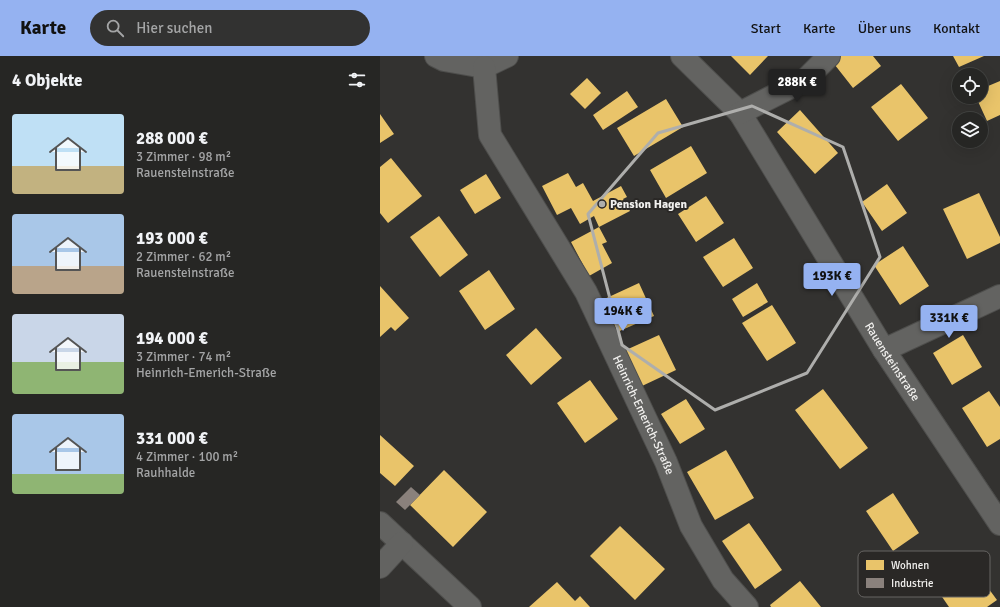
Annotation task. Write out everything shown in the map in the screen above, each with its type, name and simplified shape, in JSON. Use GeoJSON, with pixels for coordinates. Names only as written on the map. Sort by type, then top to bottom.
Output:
{"type":"FeatureCollection","features":[{"type":"Feature","properties":{"kind":"street"},"geometry":{"type":"LineString","coordinates":[[436,56],[444,60],[484,67],[507,56]]}},
{"type":"Feature","properties":{"kind":"street","name":"Rauensteinstraße"},"geometry":{"type":"LineString","coordinates":[[682,56],[740,113],[884,350],[1000,524]]}},
{"type":"Feature","properties":{"kind":"street"},"geometry":{"type":"LineString","coordinates":[[740,113],[805,80],[829,56]]}},
{"type":"Feature","properties":{"kind":"street","name":"Heinrich-Emerich-Straße"},"geometry":{"type":"LineString","coordinates":[[484,67],[490,135],[586,292],[666,462],[691,526],[723,580],[747,607]]}},
{"type":"Feature","properties":{"kind":"street"},"geometry":{"type":"LineString","coordinates":[[884,350],[1000,296]]}},
{"type":"Feature","properties":{"kind":"street"},"geometry":{"type":"LineString","coordinates":[[380,523],[470,607]]}},
{"type":"Feature","properties":{"kind":"street"},"geometry":{"type":"LineString","coordinates":[[380,566],[402,543]]}},
{"type":"Feature","properties":{"kind":"highlighted area"},"geometry":{"type":"Polygon","coordinates":[[[752,106],[843,147],[880,257],[807,373],[715,410],[622,345],[588,214],[658,133],[752,106]]]}},
{"type":"Feature","properties":{"kind":"building: Wohnen"},"geometry":{"type":"Polygon","coordinates":[[[731,56],[768,56],[750,75],[731,56]]]}},
{"type":"Feature","properties":{"kind":"building: Wohnen"},"geometry":{"type":"Polygon","coordinates":[[[836,56],[873,56],[881,66],[853,88],[831,60],[836,56]]]}},
{"type":"Feature","properties":{"kind":"building: Wohnen"},"geometry":{"type":"Polygon","coordinates":[[[953,56],[984,56],[959,67],[953,56]]]}},
{"type":"Feature","properties":{"kind":"building: Wohnen"},"geometry":{"type":"Polygon","coordinates":[[[587,78],[601,93],[585,109],[570,94],[587,78]]]}},
{"type":"Feature","properties":{"kind":"building: Wohnen"},"geometry":{"type":"Polygon","coordinates":[[[1000,81],[1000,115],[988,121],[988,112],[983,112],[979,104],[988,104],[988,86],[1000,81]]]}},
{"type":"Feature","properties":{"kind":"building: Wohnen"},"geometry":{"type":"Polygon","coordinates":[[[901,84],[928,118],[898,141],[871,107],[901,84]]]}},
{"type":"Feature","properties":{"kind":"building: Wohnen"},"geometry":{"type":"Polygon","coordinates":[[[627,91],[638,107],[603,130],[593,115],[627,91]]]}},
{"type":"Feature","properties":{"kind":"building: Wohnen"},"geometry":{"type":"Polygon","coordinates":[[[666,99],[683,127],[634,156],[617,128],[666,99]]]}},
{"type":"Feature","properties":{"kind":"building: Wohnen"},"geometry":{"type":"Polygon","coordinates":[[[800,110],[838,153],[815,174],[777,132],[800,110]]]}},
{"type":"Feature","properties":{"kind":"building: Wohnen"},"geometry":{"type":"Polygon","coordinates":[[[380,114],[394,134],[380,143],[380,114]]]}},
{"type":"Feature","properties":{"kind":"building: Wohnen"},"geometry":{"type":"Polygon","coordinates":[[[691,146],[707,173],[666,198],[650,170],[691,146]]]}},
{"type":"Feature","properties":{"kind":"building: Wohnen"},"geometry":{"type":"Polygon","coordinates":[[[391,158],[422,196],[388,223],[380,213],[380,167],[391,158]]]}},
{"type":"Feature","properties":{"kind":"building: Wohnen"},"geometry":{"type":"Polygon","coordinates":[[[568,173],[576,187],[583,183],[593,201],[621,186],[627,197],[623,199],[630,211],[599,227],[594,216],[580,224],[571,208],[557,215],[542,186],[568,173]]]}},
{"type":"Feature","properties":{"kind":"building: Wohnen"},"geometry":{"type":"Polygon","coordinates":[[[486,174],[501,198],[475,214],[460,190],[486,174]]]}},
{"type":"Feature","properties":{"kind":"building: Wohnen"},"geometry":{"type":"Polygon","coordinates":[[[887,184],[907,213],[882,231],[862,202],[887,184]]]}},
{"type":"Feature","properties":{"kind":"building: Wohnen"},"geometry":{"type":"Polygon","coordinates":[[[979,193],[1000,237],[1000,243],[967,259],[943,209],[979,193]]]}},
{"type":"Feature","properties":{"kind":"building: Wohnen"},"geometry":{"type":"Polygon","coordinates":[[[706,196],[724,223],[696,242],[678,214],[706,196]]]}},
{"type":"Feature","properties":{"kind":"building: Wohnen"},"geometry":{"type":"Polygon","coordinates":[[[439,216],[468,255],[440,277],[410,237],[439,216]]]}},
{"type":"Feature","properties":{"kind":"building: Wohnen"},"geometry":{"type":"Polygon","coordinates":[[[599,227],[607,242],[602,244],[612,263],[589,276],[571,242],[599,227]]]}},
{"type":"Feature","properties":{"kind":"building: Wohnen"},"geometry":{"type":"Polygon","coordinates":[[[734,238],[753,268],[723,287],[703,257],[734,238]]]}},
{"type":"Feature","properties":{"kind":"building: Wohnen"},"geometry":{"type":"Polygon","coordinates":[[[903,246],[929,286],[900,305],[874,265],[903,246]]]}},
{"type":"Feature","properties":{"kind":"building: Wohnen"},"geometry":{"type":"Polygon","coordinates":[[[489,270],[515,309],[485,330],[459,291],[489,270]]]}},
{"type":"Feature","properties":{"kind":"building: Wohnen"},"geometry":{"type":"Polygon","coordinates":[[[639,283],[654,316],[615,333],[600,301],[639,283]]]}},
{"type":"Feature","properties":{"kind":"building: Wohnen"},"geometry":{"type":"Polygon","coordinates":[[[757,283],[768,302],[743,317],[732,299],[757,283]]]}},
{"type":"Feature","properties":{"kind":"building: Wohnen"},"geometry":{"type":"Polygon","coordinates":[[[380,286],[409,318],[395,331],[391,327],[380,337],[380,286]]]}},
{"type":"Feature","properties":{"kind":"building: Wohnen"},"geometry":{"type":"Polygon","coordinates":[[[772,305],[796,343],[767,361],[742,323],[772,305]]]}},
{"type":"Feature","properties":{"kind":"building: Wohnen"},"geometry":{"type":"Polygon","coordinates":[[[536,328],[562,358],[531,385],[506,355],[536,328]]]}},
{"type":"Feature","properties":{"kind":"building: Wohnen"},"geometry":{"type":"Polygon","coordinates":[[[659,335],[676,370],[642,386],[626,350],[659,335]]]}},
{"type":"Feature","properties":{"kind":"building: Wohnen"},"geometry":{"type":"Polygon","coordinates":[[[963,335],[982,367],[952,385],[933,353],[963,335]]]}},
{"type":"Feature","properties":{"kind":"building: Wohnen"},"geometry":{"type":"Polygon","coordinates":[[[590,380],[618,419],[585,443],[557,403],[590,380]]]}},
{"type":"Feature","properties":{"kind":"building: Wohnen"},"geometry":{"type":"Polygon","coordinates":[[[823,389],[868,448],[840,469],[795,410],[823,389]]]}},
{"type":"Feature","properties":{"kind":"building: Wohnen"},"geometry":{"type":"Polygon","coordinates":[[[989,391],[1000,407],[1000,439],[987,447],[962,408],[989,391]]]}},
{"type":"Feature","properties":{"kind":"building: Wohnen"},"geometry":{"type":"Polygon","coordinates":[[[686,399],[705,429],[680,444],[661,414],[686,399]]]}},
{"type":"Feature","properties":{"kind":"building: Wohnen"},"geometry":{"type":"Polygon","coordinates":[[[380,435],[414,466],[395,486],[380,473],[380,435]]]}},
{"type":"Feature","properties":{"kind":"building: Wohnen"},"geometry":{"type":"Polygon","coordinates":[[[726,450],[754,498],[715,520],[687,472],[726,450]]]}},
{"type":"Feature","properties":{"kind":"building: Wohnen"},"geometry":{"type":"Polygon","coordinates":[[[444,470],[487,512],[453,547],[410,505],[444,470]]]}},
{"type":"Feature","properties":{"kind":"building: Wohnen"},"geometry":{"type":"Polygon","coordinates":[[[893,493],[919,533],[893,551],[866,511],[893,493]]]}},
{"type":"Feature","properties":{"kind":"building: Wohnen"},"geometry":{"type":"Polygon","coordinates":[[[749,523],[782,570],[755,589],[722,541],[749,523]]]}},
{"type":"Feature","properties":{"kind":"building: Wohnen"},"geometry":{"type":"Polygon","coordinates":[[[620,526],[665,569],[635,600],[590,556],[620,526]]]}},
{"type":"Feature","properties":{"kind":"building: Wohnen"},"geometry":{"type":"Polygon","coordinates":[[[800,581],[821,607],[771,607],[770,605],[800,581]]]}},
{"type":"Feature","properties":{"kind":"building: Wohnen"},"geometry":{"type":"Polygon","coordinates":[[[557,582],[575,601],[580,596],[590,607],[529,607],[557,582]]]}},
{"type":"Feature","properties":{"kind":"building: Wohnen"},"geometry":{"type":"Polygon","coordinates":[[[990,590],[997,600],[987,607],[949,607],[942,597],[990,597],[990,590]]]}},
{"type":"Feature","properties":{"kind":"building: Industrie"},"geometry":{"type":"Polygon","coordinates":[[[411,487],[420,495],[405,510],[396,502],[411,487]]]}},
{"type":"Feature","properties":{"kind":"place","name":"Pension Hagen"},"geometry":{"type":"Point","coordinates":[602,204]}}]}
